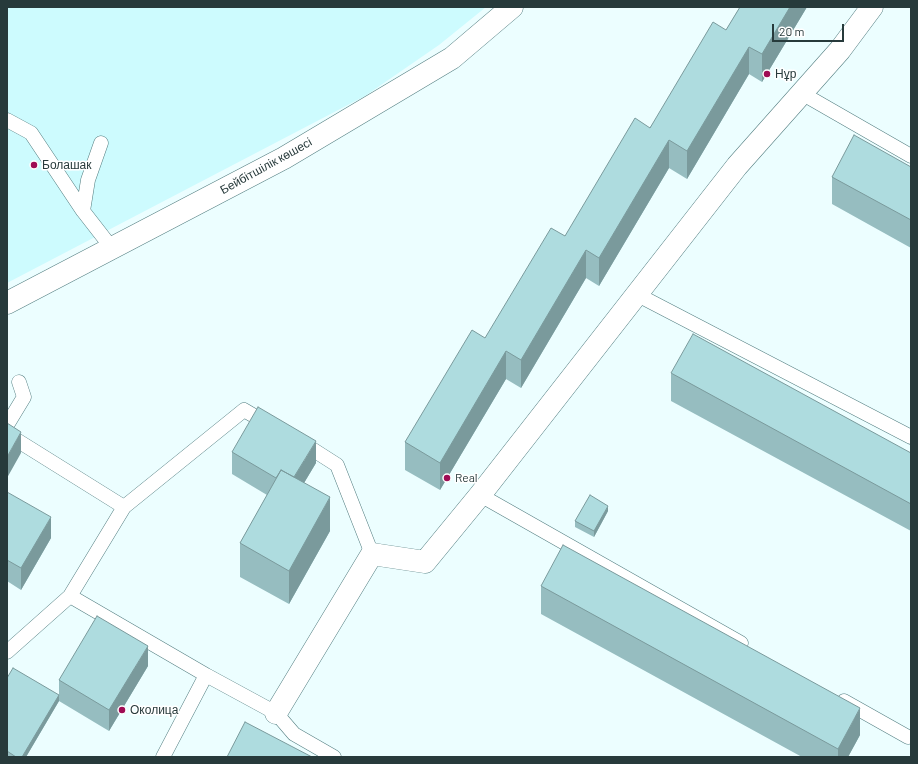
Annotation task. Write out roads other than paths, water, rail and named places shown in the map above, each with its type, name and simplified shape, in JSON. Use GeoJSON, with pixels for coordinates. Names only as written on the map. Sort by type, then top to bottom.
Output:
{"type":"FeatureCollection","features":[{"type":"Feature","properties":{"kind":"street","name":"Бейбітшілік көшесі"},"geometry":{"type":"LineString","coordinates":[[7,303],[284,158],[452,58],[512,7]]}},
{"type":"Feature","properties":{"kind":"street"},"geometry":{"type":"LineString","coordinates":[[276,713],[372,554],[425,562],[480,495],[737,166],[803,94],[840,50],[872,7]]}},
{"type":"Feature","properties":{"kind":"lane"},"geometry":{"type":"LineString","coordinates":[[803,94],[911,156]]}},
{"type":"Feature","properties":{"kind":"lane"},"geometry":{"type":"LineString","coordinates":[[7,120],[31,133],[83,211],[111,248]]}},
{"type":"Feature","properties":{"kind":"lane"},"geometry":{"type":"LineString","coordinates":[[83,211],[88,180],[101,142]]}},
{"type":"Feature","properties":{"kind":"lane"},"geometry":{"type":"LineString","coordinates":[[636,294],[911,437]]}},
{"type":"Feature","properties":{"kind":"lane"},"geometry":{"type":"LineString","coordinates":[[7,425],[24,397],[19,382]]}},
{"type":"Feature","properties":{"kind":"lane"},"geometry":{"type":"LineString","coordinates":[[7,652],[70,596],[124,507],[244,410],[278,429]]}},
{"type":"Feature","properties":{"kind":"lane"},"geometry":{"type":"LineString","coordinates":[[7,434],[124,507]]}},
{"type":"Feature","properties":{"kind":"lane"},"geometry":{"type":"LineString","coordinates":[[292,437],[337,465],[372,554]]}},
{"type":"Feature","properties":{"kind":"lane"},"geometry":{"type":"LineString","coordinates":[[480,495],[751,648]]}},
{"type":"Feature","properties":{"kind":"lane"},"geometry":{"type":"LineString","coordinates":[[70,596],[206,675],[276,713],[294,734],[334,757]]}},
{"type":"Feature","properties":{"kind":"lane"},"geometry":{"type":"LineString","coordinates":[[163,757],[206,675]]}},
{"type":"Feature","properties":{"kind":"lane"},"geometry":{"type":"LineString","coordinates":[[833,695],[908,737]]}},
{"type":"Feature","properties":{"kind":"place","name":"Нұр"},"geometry":{"type":"Point","coordinates":[767,74]}},
{"type":"Feature","properties":{"kind":"place","name":"Болашак"},"geometry":{"type":"Point","coordinates":[34,165]}},
{"type":"Feature","properties":{"kind":"place","name":"Real"},"geometry":{"type":"Point","coordinates":[447,478]}},
{"type":"Feature","properties":{"kind":"place","name":"Околица"},"geometry":{"type":"Point","coordinates":[122,710]}}]}
